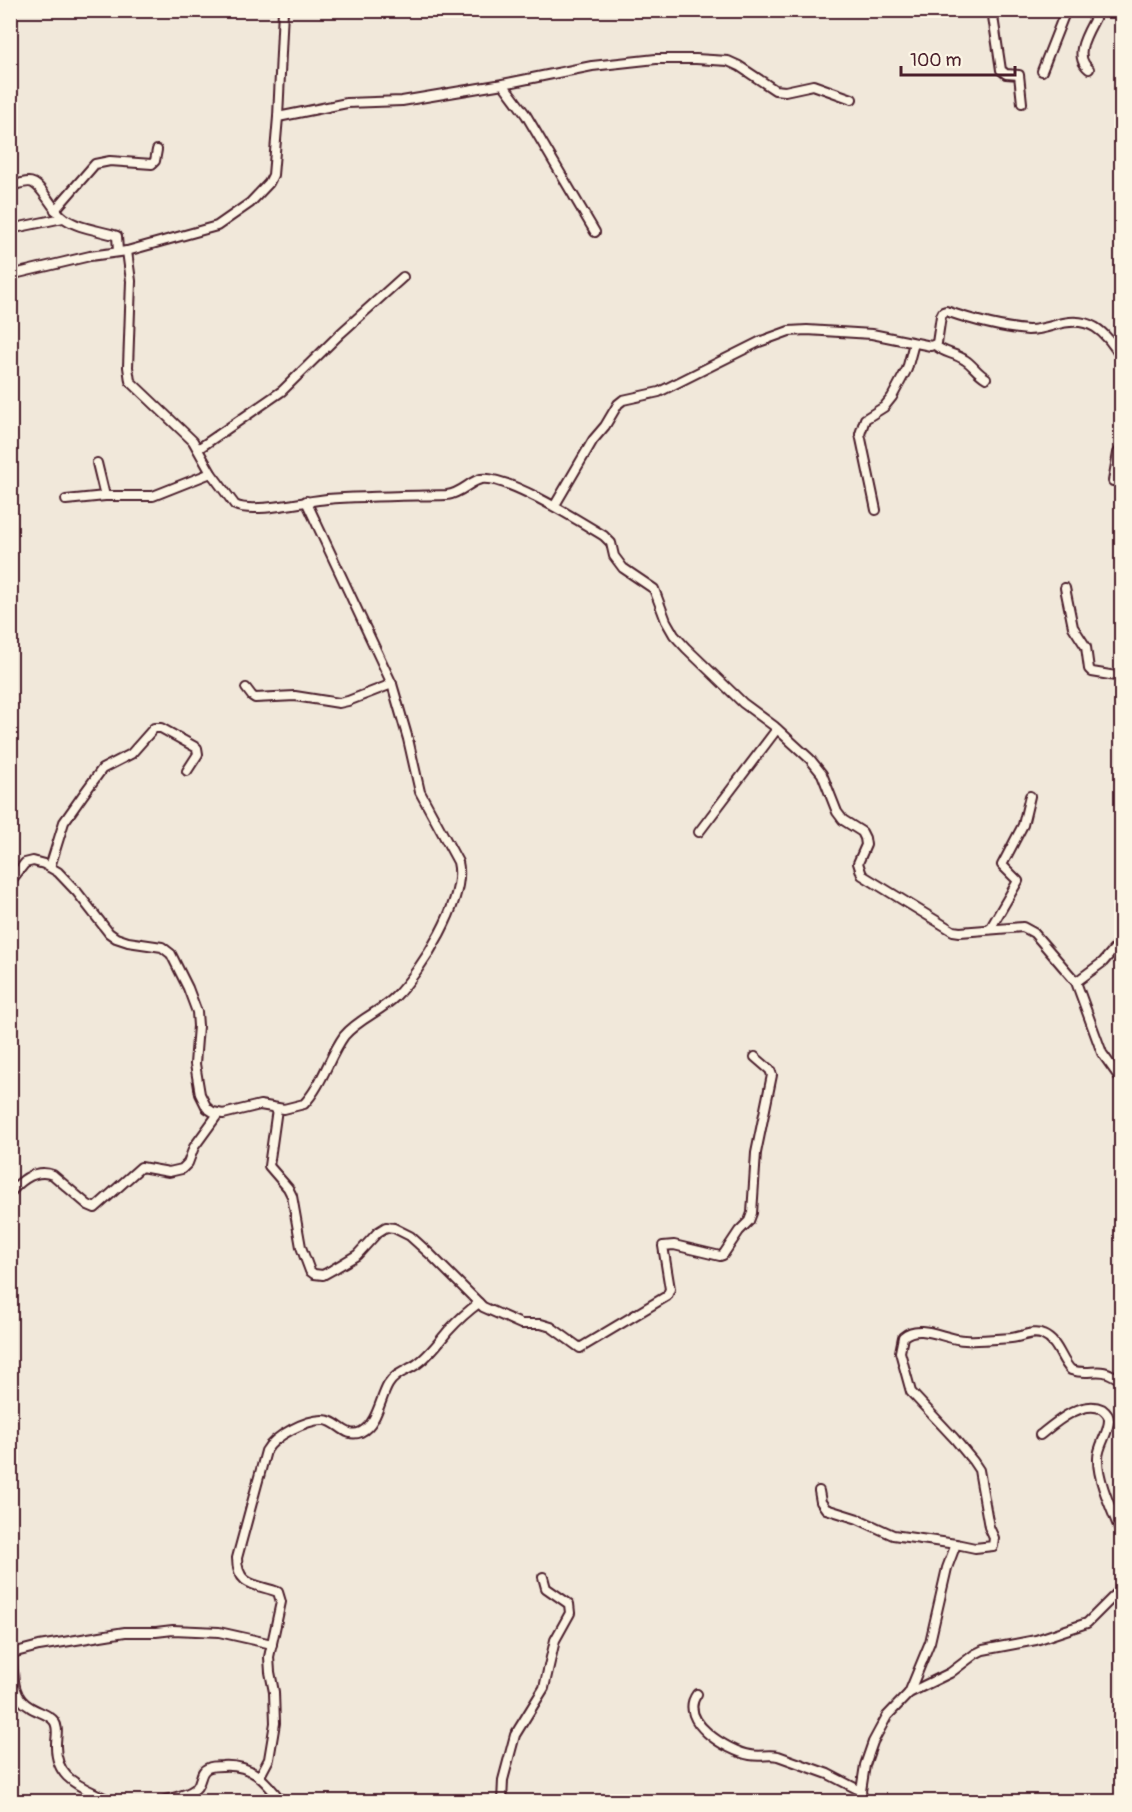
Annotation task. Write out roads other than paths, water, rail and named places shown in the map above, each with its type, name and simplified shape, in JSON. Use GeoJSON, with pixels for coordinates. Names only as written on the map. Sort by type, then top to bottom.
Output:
{"type":"FeatureCollection","features":[{"type":"Feature","properties":{"kind":"street"},"geometry":{"type":"LineString","coordinates":[[10,275],[90,256],[128,251],[217,226],[250,203],[269,183],[273,175],[283,10]]}},
{"type":"Feature","properties":{"kind":"street"},"geometry":{"type":"LineString","coordinates":[[992,10],[1001,70],[1006,74],[1019,75],[1022,103]]}},
{"type":"Feature","properties":{"kind":"street"},"geometry":{"type":"LineString","coordinates":[[1042,71],[1066,10]]}},
{"type":"Feature","properties":{"kind":"street"},"geometry":{"type":"LineString","coordinates":[[1089,69],[1083,63],[1082,48],[1098,11]]}},
{"type":"Feature","properties":{"kind":"street"},"geometry":{"type":"LineString","coordinates":[[278,117],[347,103],[402,101],[592,66],[656,59],[728,61],[775,90],[785,92],[813,85],[852,99]]}},
{"type":"Feature","properties":{"kind":"street"},"geometry":{"type":"LineString","coordinates":[[503,84],[526,115],[595,232]]}},
{"type":"Feature","properties":{"kind":"street"},"geometry":{"type":"LineString","coordinates":[[54,210],[95,164],[110,161],[152,164],[155,161],[157,150]]}},
{"type":"Feature","properties":{"kind":"street"},"geometry":{"type":"LineString","coordinates":[[10,186],[28,182],[34,184],[63,218],[117,236],[118,251]]}},
{"type":"Feature","properties":{"kind":"street"},"geometry":{"type":"LineString","coordinates":[[10,230],[63,218]]}},
{"type":"Feature","properties":{"kind":"street"},"geometry":{"type":"LineString","coordinates":[[128,251],[130,381],[188,435],[211,473],[232,501],[241,508],[270,507],[306,501],[447,495],[456,494],[477,480],[488,479],[555,506],[607,538],[614,556],[623,568],[654,589],[674,635],[743,703],[777,729],[810,759],[822,774],[840,816],[862,832],[865,838],[866,845],[858,863],[862,875],[953,931],[1023,927],[1034,933],[1076,982],[1102,1053],[1122,1081]]}},
{"type":"Feature","properties":{"kind":"street"},"geometry":{"type":"LineString","coordinates":[[198,449],[282,391],[333,339],[403,277]]}},
{"type":"Feature","properties":{"kind":"street"},"geometry":{"type":"LineString","coordinates":[[935,345],[943,312],[1025,330],[1084,322],[1092,324],[1104,335],[1122,359]]}},
{"type":"Feature","properties":{"kind":"street"},"geometry":{"type":"LineString","coordinates":[[555,506],[593,440],[605,426],[615,407],[623,400],[659,392],[759,342],[789,331],[846,332],[935,345]]}},
{"type":"Feature","properties":{"kind":"street"},"geometry":{"type":"LineString","coordinates":[[876,510],[860,434],[861,426],[865,419],[889,402],[907,369],[914,343]]}},
{"type":"Feature","properties":{"kind":"street"},"geometry":{"type":"LineString","coordinates":[[935,345],[940,350],[963,358],[978,374],[986,378]]}},
{"type":"Feature","properties":{"kind":"street"},"geometry":{"type":"LineString","coordinates":[[1113,481],[1118,453],[1122,448]]}},
{"type":"Feature","properties":{"kind":"street"},"geometry":{"type":"LineString","coordinates":[[97,463],[105,496]]}},
{"type":"Feature","properties":{"kind":"street"},"geometry":{"type":"LineString","coordinates":[[66,500],[105,496],[153,496],[211,473]]}},
{"type":"Feature","properties":{"kind":"street"},"geometry":{"type":"LineString","coordinates":[[10,1193],[26,1178],[37,1173],[48,1173],[95,1208],[141,1167],[169,1172],[182,1169],[188,1163],[194,1147],[218,1114],[260,1105],[277,1108],[297,1107],[304,1104],[345,1035],[396,996],[428,956],[442,929],[458,888],[460,876],[458,862],[420,792],[392,684],[306,501]]}},
{"type":"Feature","properties":{"kind":"street"},"geometry":{"type":"LineString","coordinates":[[1065,588],[1073,627],[1086,647],[1089,669],[1092,672],[1122,677]]}},
{"type":"Feature","properties":{"kind":"street"},"geometry":{"type":"LineString","coordinates":[[246,688],[255,698],[295,696],[339,703],[392,684]]}},
{"type":"Feature","properties":{"kind":"street"},"geometry":{"type":"LineString","coordinates":[[50,867],[64,822],[102,769],[131,754],[154,728],[161,728],[197,748],[198,754],[188,771]]}},
{"type":"Feature","properties":{"kind":"street"},"geometry":{"type":"LineString","coordinates":[[699,832],[777,729]]}},
{"type":"Feature","properties":{"kind":"street"},"geometry":{"type":"LineString","coordinates":[[990,929],[1018,881],[1002,865],[1023,825],[1030,796]]}},
{"type":"Feature","properties":{"kind":"street"},"geometry":{"type":"LineString","coordinates":[[10,882],[29,861],[50,867],[77,892],[109,933],[128,942],[162,947],[171,954],[188,988],[198,1017],[195,1064],[202,1101],[218,1114]]}},
{"type":"Feature","properties":{"kind":"street"},"geometry":{"type":"LineString","coordinates":[[1076,982],[1103,962],[1115,948],[1122,946]]}},
{"type":"Feature","properties":{"kind":"street"},"geometry":{"type":"LineString","coordinates":[[277,1108],[269,1166],[292,1196],[301,1247],[310,1271],[318,1276],[323,1275],[357,1255],[378,1232],[386,1227],[394,1228],[410,1236],[470,1292],[478,1303],[521,1324],[536,1323],[550,1327],[577,1347],[583,1347],[667,1296],[670,1289],[663,1246],[674,1245],[716,1256],[723,1255],[739,1231],[749,1221],[753,1206],[756,1153],[772,1075],[770,1070],[755,1057]]}},
{"type":"Feature","properties":{"kind":"street"},"geometry":{"type":"LineString","coordinates":[[260,1776],[269,1759],[275,1723],[274,1692],[269,1657],[281,1602],[279,1594],[274,1590],[251,1584],[244,1579],[237,1568],[237,1558],[270,1444],[283,1433],[323,1420],[330,1421],[341,1430],[354,1434],[362,1431],[371,1421],[393,1378],[423,1359],[478,1303]]}},
{"type":"Feature","properties":{"kind":"street"},"geometry":{"type":"LineString","coordinates":[[819,1491],[821,1502],[826,1509],[858,1519],[893,1535],[975,1548],[994,1544],[979,1470],[954,1438],[911,1392],[900,1352],[903,1337],[911,1332],[926,1331],[947,1338],[965,1340],[1014,1338],[1040,1333],[1059,1349],[1065,1364],[1071,1370],[1078,1372],[1102,1370],[1122,1381]]}},
{"type":"Feature","properties":{"kind":"street"},"geometry":{"type":"LineString","coordinates":[[1040,1435],[1059,1419],[1073,1412],[1087,1407],[1104,1410],[1109,1423],[1100,1445],[1098,1462],[1101,1479],[1122,1536]]}},
{"type":"Feature","properties":{"kind":"street"},"geometry":{"type":"LineString","coordinates":[[909,1693],[930,1642],[947,1568],[956,1544]]}},
{"type":"Feature","properties":{"kind":"street"},"geometry":{"type":"LineString","coordinates":[[502,1802],[502,1780],[517,1730],[541,1694],[555,1640],[570,1613],[569,1604],[546,1588],[543,1577]]}},
{"type":"Feature","properties":{"kind":"street"},"geometry":{"type":"LineString","coordinates":[[863,1802],[861,1791],[865,1765],[873,1742],[887,1716],[909,1693],[950,1673],[983,1650],[1036,1640],[1087,1623],[1122,1588]]}},
{"type":"Feature","properties":{"kind":"street"},"geometry":{"type":"LineString","coordinates":[[13,1653],[39,1646],[125,1632],[173,1630],[219,1632],[272,1644]]}},
{"type":"Feature","properties":{"kind":"street"},"geometry":{"type":"LineString","coordinates":[[10,1641],[13,1653],[13,1684],[27,1706],[52,1718],[56,1724],[56,1760],[60,1769],[75,1782],[112,1802]]}},
{"type":"Feature","properties":{"kind":"street"},"geometry":{"type":"LineString","coordinates":[[697,1694],[693,1699],[691,1709],[695,1719],[708,1734],[730,1748],[751,1756],[771,1754],[778,1756],[828,1774],[861,1791]]}},
{"type":"Feature","properties":{"kind":"street"},"geometry":{"type":"LineString","coordinates":[[159,1802],[195,1789],[202,1772],[210,1767],[235,1766],[260,1776],[282,1802]]}}]}
